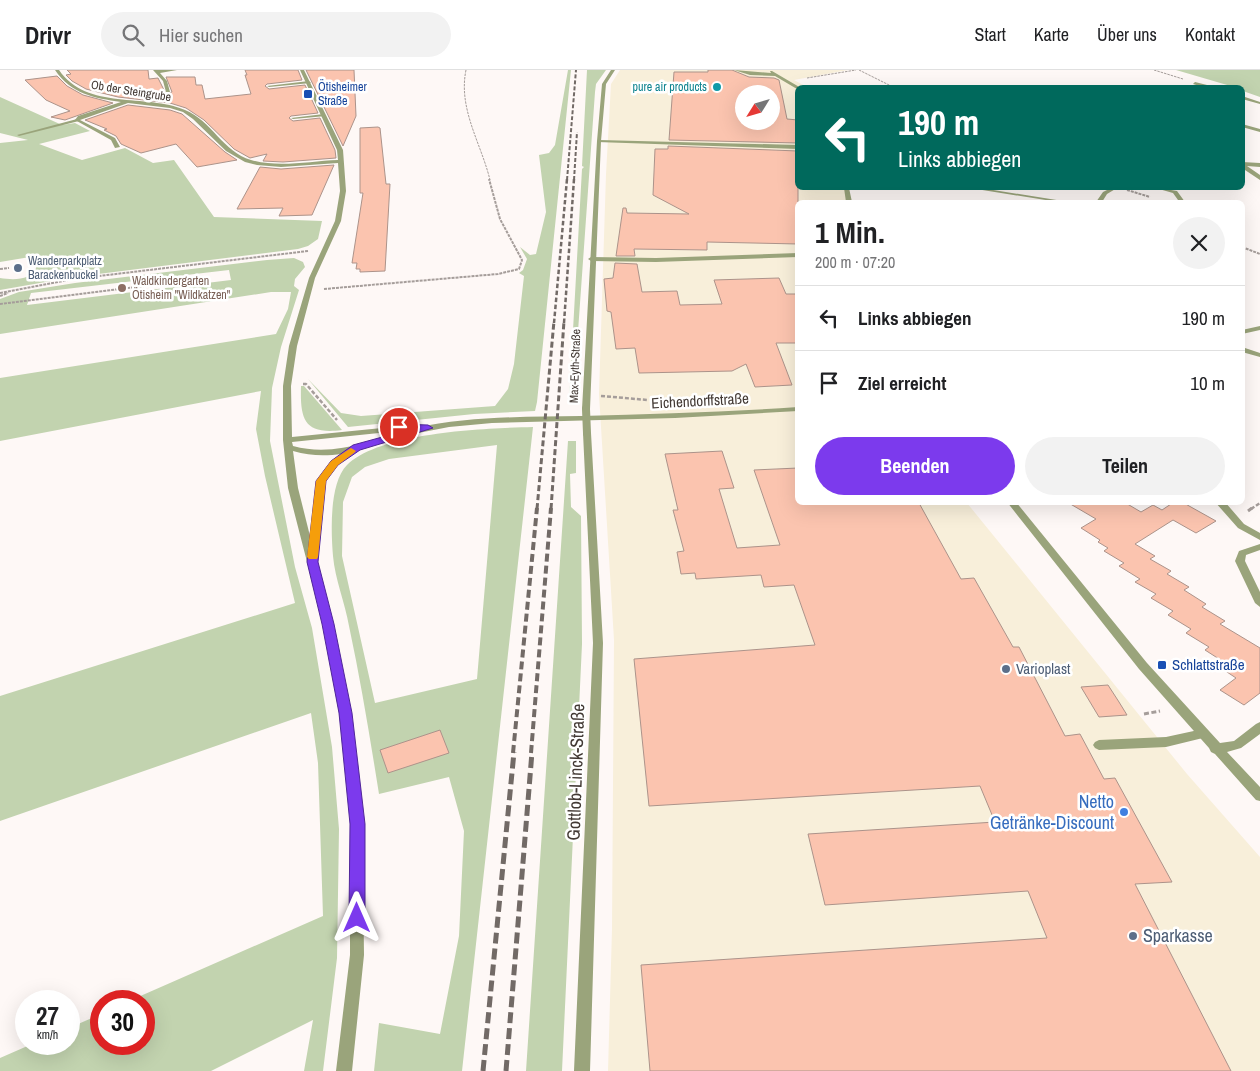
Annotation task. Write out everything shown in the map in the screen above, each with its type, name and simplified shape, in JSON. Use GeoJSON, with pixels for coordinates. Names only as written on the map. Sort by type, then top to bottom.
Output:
{"type":"FeatureCollection","features":[{"type":"Feature","properties":{"kind":"street","name":"Ob der Steingrube"},"geometry":{"type":"LineString","coordinates":[[57,70],[63,80],[74,89],[99,96],[174,108],[196,116],[233,154],[248,162],[281,164],[342,161]]}},
{"type":"Feature","properties":{"kind":"street"},"geometry":{"type":"LineString","coordinates":[[156,71],[175,70]]}},
{"type":"Feature","properties":{"kind":"street"},"geometry":{"type":"LineString","coordinates":[[302,70],[340,150],[342,161],[343,191],[338,221],[324,249],[310,290],[293,346],[287,386],[288,444],[293,488],[328,624],[345,713],[358,824],[357,955],[344,1071]]}},
{"type":"Feature","properties":{"kind":"street","name":"Max-Eyth-Straße"},"geometry":{"type":"LineString","coordinates":[[589,474],[586,408],[599,141],[604,84],[613,70]]}},
{"type":"Feature","properties":{"kind":"street"},"geometry":{"type":"LineString","coordinates":[[736,70],[750,74],[777,75]]}},
{"type":"Feature","properties":{"kind":"street"},"geometry":{"type":"LineString","coordinates":[[767,70],[795,86]]}},
{"type":"Feature","properties":{"kind":"street"},"geometry":{"type":"LineString","coordinates":[[156,71],[164,81],[168,91]]}},
{"type":"Feature","properties":{"kind":"street"},"geometry":{"type":"LineString","coordinates":[[268,86],[309,82]]}},
{"type":"Feature","properties":{"kind":"street"},"geometry":{"type":"LineString","coordinates":[[1196,83],[1203,85]]}},
{"type":"Feature","properties":{"kind":"street"},"geometry":{"type":"LineString","coordinates":[[1245,98],[1260,103]]}},
{"type":"Feature","properties":{"kind":"street"},"geometry":{"type":"LineString","coordinates":[[19,135],[77,120],[80,117],[129,101]]}},
{"type":"Feature","properties":{"kind":"street"},"geometry":{"type":"LineString","coordinates":[[293,118],[324,115]]}},
{"type":"Feature","properties":{"kind":"street"},"geometry":{"type":"LineString","coordinates":[[77,120],[113,139],[117,147]]}},
{"type":"Feature","properties":{"kind":"street"},"geometry":{"type":"LineString","coordinates":[[1245,126],[1260,131]]}},
{"type":"Feature","properties":{"kind":"street"},"geometry":{"type":"LineString","coordinates":[[599,141],[795,147]]}},
{"type":"Feature","properties":{"kind":"street"},"geometry":{"type":"LineString","coordinates":[[1245,164],[1260,165]]}},
{"type":"Feature","properties":{"kind":"street"},"geometry":{"type":"LineString","coordinates":[[1245,166],[1260,178]]}},
{"type":"Feature","properties":{"kind":"street"},"geometry":{"type":"LineString","coordinates":[[986,190],[1053,200]]}},
{"type":"Feature","properties":{"kind":"street"},"geometry":{"type":"LineString","coordinates":[[1100,200],[1111,190]]}},
{"type":"Feature","properties":{"kind":"street"},"geometry":{"type":"LineString","coordinates":[[1168,190],[1175,192],[1181,200]]}},
{"type":"Feature","properties":{"kind":"street"},"geometry":{"type":"LineString","coordinates":[[592,259],[656,260],[795,254]]}},
{"type":"Feature","properties":{"kind":"street"},"geometry":{"type":"LineString","coordinates":[[1245,331],[1260,328]]}},
{"type":"Feature","properties":{"kind":"street"},"geometry":{"type":"LineString","coordinates":[[1245,350],[1260,356]]}},
{"type":"Feature","properties":{"kind":"street","name":"Eichendorffstraße"},"geometry":{"type":"LineString","coordinates":[[428,428],[522,420],[795,409]]}},
{"type":"Feature","properties":{"kind":"street"},"geometry":{"type":"LineString","coordinates":[[288,444],[348,433],[399,427],[428,428]]}},
{"type":"Feature","properties":{"kind":"street"},"geometry":{"type":"LineString","coordinates":[[288,444],[304,454],[318,454],[356,448],[428,428]]}},
{"type":"Feature","properties":{"kind":"street"},"geometry":{"type":"LineString","coordinates":[[312,562],[321,481],[334,463],[356,448]]}},
{"type":"Feature","properties":{"kind":"street","name":"Gottlob-Linck-Straße"},"geometry":{"type":"LineString","coordinates":[[582,1071],[598,642],[589,474]]}},
{"type":"Feature","properties":{"kind":"street"},"geometry":{"type":"LineString","coordinates":[[1013,505],[1078,588],[1215,749],[1260,796]]}},
{"type":"Feature","properties":{"kind":"street"},"geometry":{"type":"LineString","coordinates":[[1222,505],[1241,526],[1260,537]]}},
{"type":"Feature","properties":{"kind":"street"},"geometry":{"type":"LineString","coordinates":[[1260,546],[1242,554],[1240,561],[1260,603]]}},
{"type":"Feature","properties":{"kind":"street"},"geometry":{"type":"LineString","coordinates":[[1215,749],[1237,745],[1260,727]]}},
{"type":"Feature","properties":{"kind":"street"},"geometry":{"type":"LineString","coordinates":[[1099,745],[1166,742],[1203,734]]}},
{"type":"Feature","properties":{"kind":"path"},"geometry":{"type":"LineString","coordinates":[[310,290],[482,276],[519,269],[522,260],[503,226],[495,206],[484,158],[463,100],[466,70]]}},
{"type":"Feature","properties":{"kind":"path"},"geometry":{"type":"LineString","coordinates":[[789,82],[856,70]]}},
{"type":"Feature","properties":{"kind":"path"},"geometry":{"type":"LineString","coordinates":[[859,70],[889,85]]}},
{"type":"Feature","properties":{"kind":"path"},"geometry":{"type":"LineString","coordinates":[[1154,70],[1196,83]]}},
{"type":"Feature","properties":{"kind":"path"},"geometry":{"type":"LineString","coordinates":[[1245,248],[1260,254]]}},
{"type":"Feature","properties":{"kind":"path"},"geometry":{"type":"LineString","coordinates":[[0,294],[83,278],[324,249]]}},
{"type":"Feature","properties":{"kind":"path"},"geometry":{"type":"LineString","coordinates":[[0,269],[9,268]]}},
{"type":"Feature","properties":{"kind":"path"},"geometry":{"type":"LineString","coordinates":[[0,304],[160,284]]}},
{"type":"Feature","properties":{"kind":"path"},"geometry":{"type":"LineString","coordinates":[[287,386],[306,384],[348,433]]}},
{"type":"Feature","properties":{"kind":"path"},"geometry":{"type":"LineString","coordinates":[[1144,714],[1161,711],[1157,707]]}},
{"type":"Feature","properties":{"kind":"shaded area"},"geometry":{"type":"Polygon","coordinates":[[[620,70],[848,70],[794,80],[803,85],[795,85],[795,190],[846,190],[849,200],[795,200],[795,505],[969,505],[1187,774],[1260,857],[1260,1071],[608,1071],[612,929],[614,640],[599,394],[606,174],[611,84],[620,70]]]}},
{"type":"Feature","properties":{"kind":"green space"},"geometry":{"type":"Polygon","coordinates":[[[568,70],[571,70],[535,411],[474,414],[348,427],[308,379],[341,413],[361,416],[495,406],[508,389],[514,364],[524,276],[519,273],[523,270],[527,259],[520,247],[530,255],[536,254],[546,212],[539,155],[549,153],[555,145],[568,70]]]}},
{"type":"Feature","properties":{"kind":"green space"},"geometry":{"type":"Polygon","coordinates":[[[587,70],[606,70],[596,84],[595,92],[573,402],[569,402],[582,169],[584,167],[582,166],[587,70]]]}},
{"type":"Feature","properties":{"kind":"green space"},"geometry":{"type":"Polygon","coordinates":[[[1176,70],[1260,70],[1260,97],[1245,92],[1245,85],[1227,85],[1176,70]]]}},
{"type":"Feature","properties":{"kind":"green space"},"geometry":{"type":"Polygon","coordinates":[[[0,97],[62,125],[75,123],[90,131],[39,144],[82,160],[125,148],[153,163],[174,160],[214,217],[322,221],[318,239],[308,246],[298,249],[74,277],[0,290],[0,278],[16,279],[27,277],[35,271],[37,266],[30,257],[0,262],[0,143],[28,140],[0,133],[0,97]]]}},
{"type":"Feature","properties":{"kind":"green space"},"geometry":{"type":"Polygon","coordinates":[[[294,258],[303,262],[305,267],[295,279],[294,286],[299,290],[281,347],[272,388],[270,441],[295,567],[312,628],[332,747],[339,829],[337,958],[323,1071],[304,1071],[313,1020],[211,1071],[0,1071],[0,1058],[15,1051],[15,1055],[80,1055],[80,1023],[90,1019],[90,1055],[155,1055],[154,990],[323,916],[318,763],[311,713],[0,821],[0,696],[295,603],[256,429],[261,391],[0,441],[0,378],[276,334],[288,309],[291,292],[271,292],[0,334],[0,299],[19,292],[75,283],[294,258]],[[229,270],[31,293],[27,305],[231,280],[229,270]]]}},
{"type":"Feature","properties":{"kind":"green space"},"geometry":{"type":"Polygon","coordinates":[[[301,386],[304,386],[342,430],[319,430],[307,422],[302,408],[301,386]]]}},
{"type":"Feature","properties":{"kind":"green space"},"geometry":{"type":"Polygon","coordinates":[[[533,427],[462,1071],[374,1071],[379,1023],[440,1034],[459,936],[464,831],[449,777],[379,794],[347,617],[334,565],[332,508],[334,495],[341,473],[347,465],[363,454],[384,445],[435,434],[533,427]],[[497,445],[389,459],[365,467],[352,477],[343,502],[342,556],[375,703],[477,679],[497,445]]]}},
{"type":"Feature","properties":{"kind":"green space"},"geometry":{"type":"Polygon","coordinates":[[[568,441],[576,441],[576,473],[570,474],[571,507],[581,516],[582,644],[562,1071],[526,1071],[568,441]]]}},
{"type":"Feature","properties":{"kind":"building"},"geometry":{"type":"Polygon","coordinates":[[[67,70],[148,70],[149,79],[158,78],[166,94],[172,92],[166,77],[195,77],[196,85],[202,85],[205,99],[251,94],[245,70],[298,70],[302,80],[267,84],[265,86],[269,89],[305,85],[318,113],[291,116],[289,118],[293,121],[320,118],[335,150],[336,158],[283,162],[263,161],[267,154],[250,158],[234,149],[204,120],[186,108],[170,103],[118,97],[86,89],[66,75],[71,74],[67,70]]]}},
{"type":"Feature","properties":{"kind":"building"},"geometry":{"type":"Polygon","coordinates":[[[306,70],[354,70],[356,116],[343,146],[306,70]]]}},
{"type":"Feature","properties":{"kind":"building"},"geometry":{"type":"Polygon","coordinates":[[[732,70],[749,77],[774,78],[779,80],[787,119],[795,120],[795,143],[669,140],[674,72],[732,70]]]}},
{"type":"Feature","properties":{"kind":"building"},"geometry":{"type":"Polygon","coordinates":[[[57,76],[67,86],[83,95],[113,103],[65,120],[51,117],[70,111],[46,100],[25,80],[57,76]]]}},
{"type":"Feature","properties":{"kind":"building"},"geometry":{"type":"Polygon","coordinates":[[[128,105],[170,110],[182,114],[225,152],[237,160],[197,167],[176,144],[141,153],[121,144],[116,136],[104,130],[107,129],[85,120],[128,105]]]}},
{"type":"Feature","properties":{"kind":"building"},"geometry":{"type":"Polygon","coordinates":[[[360,128],[380,128],[386,184],[390,184],[385,271],[360,272],[360,269],[356,269],[357,263],[352,263],[363,193],[360,193],[360,128]]]}},
{"type":"Feature","properties":{"kind":"building"},"geometry":{"type":"Polygon","coordinates":[[[668,146],[795,151],[795,190],[798,190],[798,200],[795,200],[795,244],[707,242],[707,250],[634,249],[635,256],[616,256],[623,208],[626,208],[627,213],[689,214],[653,195],[655,149],[668,149],[668,146]]]}},
{"type":"Feature","properties":{"kind":"building"},"geometry":{"type":"Polygon","coordinates":[[[334,165],[312,215],[279,216],[283,208],[237,209],[260,167],[281,169],[334,165]]]}},
{"type":"Feature","properties":{"kind":"building"},"geometry":{"type":"Polygon","coordinates":[[[615,263],[637,264],[642,292],[677,291],[680,305],[722,304],[714,280],[779,278],[786,294],[795,294],[795,343],[776,343],[792,385],[755,387],[746,364],[732,371],[639,373],[635,348],[616,349],[611,312],[607,311],[604,279],[613,278],[615,263]]]}},
{"type":"Feature","properties":{"kind":"building"},"geometry":{"type":"Polygon","coordinates":[[[722,451],[734,488],[719,489],[737,548],[780,545],[754,470],[795,468],[795,505],[920,505],[961,579],[974,578],[1013,647],[1019,647],[1065,736],[1080,734],[1104,779],[1115,778],[1172,882],[1135,884],[1231,1071],[650,1071],[641,965],[1047,938],[1028,891],[825,905],[808,834],[995,822],[980,786],[649,806],[634,659],[815,645],[794,585],[764,587],[761,575],[696,579],[695,573],[681,574],[677,552],[684,551],[673,510],[678,510],[665,454],[722,451]]]}},
{"type":"Feature","properties":{"kind":"building"},"geometry":{"type":"Polygon","coordinates":[[[1072,505],[1129,505],[1141,512],[1153,505],[1162,510],[1170,505],[1187,505],[1216,521],[1196,533],[1173,520],[1135,544],[1155,556],[1150,559],[1171,571],[1167,574],[1189,587],[1184,590],[1206,604],[1202,607],[1225,621],[1220,624],[1260,648],[1260,693],[1244,705],[1220,690],[1236,678],[1224,670],[1230,666],[1205,650],[1209,647],[1186,633],[1191,629],[1168,615],[1173,611],[1151,598],[1156,594],[1135,582],[1140,579],[1119,566],[1124,563],[1104,551],[1108,548],[1098,542],[1100,540],[1081,528],[1096,519],[1072,505]]]}},
{"type":"Feature","properties":{"kind":"building"},"geometry":{"type":"Polygon","coordinates":[[[1108,685],[1127,715],[1099,717],[1081,687],[1108,685]]]}},
{"type":"Feature","properties":{"kind":"building"},"geometry":{"type":"Polygon","coordinates":[[[440,730],[449,753],[388,773],[380,750],[440,730]]]}},
{"type":"Feature","properties":{"kind":"railway"},"geometry":{"type":"LineString","coordinates":[[567,180],[576,70]]}},
{"type":"Feature","properties":{"kind":"railway"},"geometry":{"type":"LineString","coordinates":[[574,180],[577,132]]}},
{"type":"Feature","properties":{"kind":"railway"},"geometry":{"type":"LineString","coordinates":[[554,323],[567,179]]}},
{"type":"Feature","properties":{"kind":"railway"},"geometry":{"type":"LineString","coordinates":[[564,323],[574,179]]}},
{"type":"Feature","properties":{"kind":"railway"},"geometry":{"type":"LineString","coordinates":[[537,509],[554,321]]}},
{"type":"Feature","properties":{"kind":"railway"},"geometry":{"type":"LineString","coordinates":[[551,509],[564,321]]}},
{"type":"Feature","properties":{"kind":"railway"},"geometry":{"type":"LineString","coordinates":[[513,753],[537,508]]}},
{"type":"Feature","properties":{"kind":"railway"},"geometry":{"type":"LineString","coordinates":[[531,753],[551,508]]}},
{"type":"Feature","properties":{"kind":"railway"},"geometry":{"type":"LineString","coordinates":[[483,1071],[514,752]]}},
{"type":"Feature","properties":{"kind":"railway"},"geometry":{"type":"LineString","coordinates":[[506,1071],[532,752]]}},
{"type":"Feature","properties":{"kind":"slow traffic"},"geometry":{"type":"LineString","coordinates":[[313,557],[321,481],[334,463],[351,451]]}},
{"type":"Feature","properties":{"kind":"place","name":"pure air products"},"geometry":{"type":"Point","coordinates":[717,87]}},
{"type":"Feature","properties":{"kind":"place","name":"Ötisheimer Straße"},"geometry":{"type":"Point","coordinates":[308,94]}},
{"type":"Feature","properties":{"kind":"place","name":"Wanderparkplatz Barackenbuckel"},"geometry":{"type":"Point","coordinates":[18,268]}},
{"type":"Feature","properties":{"kind":"place","name":"Waldkindergarten Ötisheim \"Wildkatzen\""},"geometry":{"type":"Point","coordinates":[122,288]}},
{"type":"Feature","properties":{"kind":"place","name":"Schlattstraße"},"geometry":{"type":"Point","coordinates":[1162,665]}},
{"type":"Feature","properties":{"kind":"place","name":"Varioplast"},"geometry":{"type":"Point","coordinates":[1006,669]}},
{"type":"Feature","properties":{"kind":"place","name":"Netto Getränke-Discount"},"geometry":{"type":"Point","coordinates":[1124,812]}},
{"type":"Feature","properties":{"kind":"place","name":"Sparkasse"},"geometry":{"type":"Point","coordinates":[1133,936]}},
{"type":"Feature","properties":{"kind":"route"},"geometry":{"type":"LineString","coordinates":[[357,918],[358,824],[345,713],[328,624],[312,562],[321,481],[334,463],[356,448],[380,439],[428,428],[399,427]]}}]}
